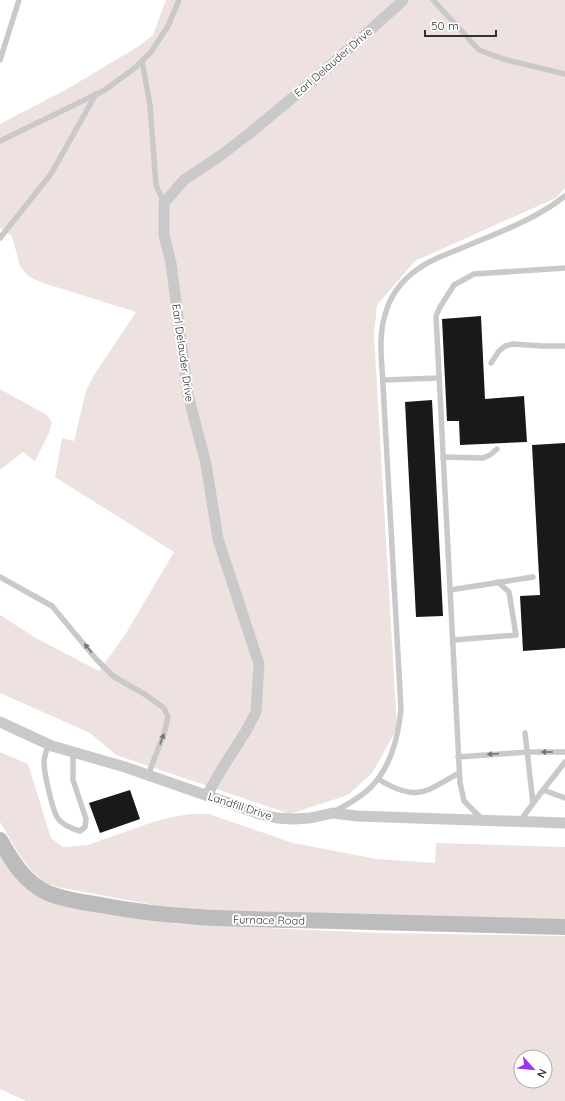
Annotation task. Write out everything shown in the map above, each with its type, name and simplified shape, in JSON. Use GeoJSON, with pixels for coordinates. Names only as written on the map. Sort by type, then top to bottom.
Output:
{"type":"FeatureCollection","features":[{"type":"Feature","properties":{"kind":"main road","name":"Furnace Road"},"geometry":{"type":"LineString","coordinates":[[0,840],[21,873],[37,887],[66,898],[141,912],[212,918],[565,928]]}},
{"type":"Feature","properties":{"kind":"street","name":"Earl Delauder Drive"},"geometry":{"type":"LineString","coordinates":[[207,795],[222,767],[246,731],[256,712],[259,664],[218,539],[206,464],[188,395],[171,263],[164,235],[164,203],[184,180],[220,156],[250,133],[314,80],[403,0]]}},
{"type":"Feature","properties":{"kind":"street","name":"Landfill Drive"},"geometry":{"type":"LineString","coordinates":[[0,722],[48,744],[148,775],[260,814],[276,818],[310,818],[333,813],[358,816],[565,823]]}},
{"type":"Feature","properties":{"kind":"lane"},"geometry":{"type":"LineString","coordinates":[[0,60],[19,0]]}},
{"type":"Feature","properties":{"kind":"lane"},"geometry":{"type":"LineString","coordinates":[[0,141],[105,90],[142,61],[151,52],[168,26],[179,0]]}},
{"type":"Feature","properties":{"kind":"lane"},"geometry":{"type":"LineString","coordinates":[[433,0],[479,50],[503,59],[565,74]]}},
{"type":"Feature","properties":{"kind":"lane"},"geometry":{"type":"LineString","coordinates":[[142,61],[150,105],[156,185],[164,203]]}},
{"type":"Feature","properties":{"kind":"lane"},"geometry":{"type":"LineString","coordinates":[[0,238],[51,174],[96,94]]}},
{"type":"Feature","properties":{"kind":"lane"},"geometry":{"type":"LineString","coordinates":[[333,813],[369,789],[378,779],[392,754],[397,737],[401,709],[381,336],[384,316],[394,294],[408,277],[418,268],[437,258],[536,215],[565,196]]}},
{"type":"Feature","properties":{"kind":"lane"},"geometry":{"type":"LineString","coordinates":[[484,820],[464,801],[459,773],[436,316],[454,285],[474,274],[565,268]]}},
{"type":"Feature","properties":{"kind":"lane"},"geometry":{"type":"LineString","coordinates":[[492,363],[499,351],[505,346],[513,344],[565,346]]}},
{"type":"Feature","properties":{"kind":"lane"},"geometry":{"type":"LineString","coordinates":[[383,380],[440,378]]}},
{"type":"Feature","properties":{"kind":"lane"},"geometry":{"type":"LineString","coordinates":[[444,457],[483,458],[490,455],[496,449]]}},
{"type":"Feature","properties":{"kind":"lane"},"geometry":{"type":"LineString","coordinates":[[0,577],[52,606],[113,676],[146,695],[164,708],[168,717],[164,734],[148,775]]}},
{"type":"Feature","properties":{"kind":"lane"},"geometry":{"type":"LineString","coordinates":[[450,590],[533,577]]}},
{"type":"Feature","properties":{"kind":"lane"},"geometry":{"type":"LineString","coordinates":[[453,640],[516,635],[509,592],[498,582]]}},
{"type":"Feature","properties":{"kind":"lane"},"geometry":{"type":"LineString","coordinates":[[526,733],[533,803]]}},
{"type":"Feature","properties":{"kind":"lane"},"geometry":{"type":"LineString","coordinates":[[48,744],[44,762],[48,787],[57,817],[74,830],[80,831],[85,827],[86,819],[73,780],[73,752]]}},
{"type":"Feature","properties":{"kind":"lane"},"geometry":{"type":"LineString","coordinates":[[458,756],[528,752],[565,752]]}},
{"type":"Feature","properties":{"kind":"lane"},"geometry":{"type":"LineString","coordinates":[[520,822],[565,762]]}},
{"type":"Feature","properties":{"kind":"lane"},"geometry":{"type":"LineString","coordinates":[[378,779],[403,792],[418,793],[432,789],[459,773]]}},
{"type":"Feature","properties":{"kind":"lane"},"geometry":{"type":"LineString","coordinates":[[543,790],[565,798]]}},
{"type":"Feature","properties":{"kind":"shaded area"},"geometry":{"type":"Polygon","coordinates":[[[166,0],[565,0],[565,188],[556,198],[415,261],[377,305],[374,335],[397,728],[373,772],[348,795],[290,814],[116,755],[90,733],[0,693],[0,615],[36,638],[99,671],[125,635],[174,552],[55,477],[62,438],[74,441],[86,391],[94,375],[136,312],[40,282],[28,276],[20,266],[12,236],[0,228],[0,124],[67,89],[139,46],[153,35],[166,0]]]}},
{"type":"Feature","properties":{"kind":"shaded area"},"geometry":{"type":"Polygon","coordinates":[[[0,389],[47,415],[52,422],[49,433],[35,461],[23,452],[0,470],[0,389]]]}},
{"type":"Feature","properties":{"kind":"shaded area"},"geometry":{"type":"Polygon","coordinates":[[[0,752],[28,764],[51,838],[63,847],[88,845],[150,823],[172,817],[191,814],[209,814],[293,843],[377,859],[435,863],[436,843],[565,847],[565,921],[249,912],[165,907],[57,887],[44,882],[32,871],[22,859],[0,822],[0,752]]]}},
{"type":"Feature","properties":{"kind":"shaded area"},"geometry":{"type":"Polygon","coordinates":[[[0,851],[61,902],[175,924],[380,933],[565,936],[565,1101],[26,1101],[0,1089],[0,851]]]}},
{"type":"Feature","properties":{"kind":"building"},"geometry":{"type":"Polygon","coordinates":[[[481,316],[485,399],[524,396],[527,442],[460,445],[459,421],[447,421],[442,319],[481,316]]]}},
{"type":"Feature","properties":{"kind":"building"},"geometry":{"type":"Polygon","coordinates":[[[432,400],[443,616],[416,617],[405,402],[432,400]]]}},
{"type":"Feature","properties":{"kind":"building"},"geometry":{"type":"Polygon","coordinates":[[[565,443],[565,648],[523,651],[520,596],[540,595],[532,445],[565,443]]]}},
{"type":"Feature","properties":{"kind":"building"},"geometry":{"type":"Polygon","coordinates":[[[130,790],[140,819],[100,833],[89,803],[130,790]]]}}]}
